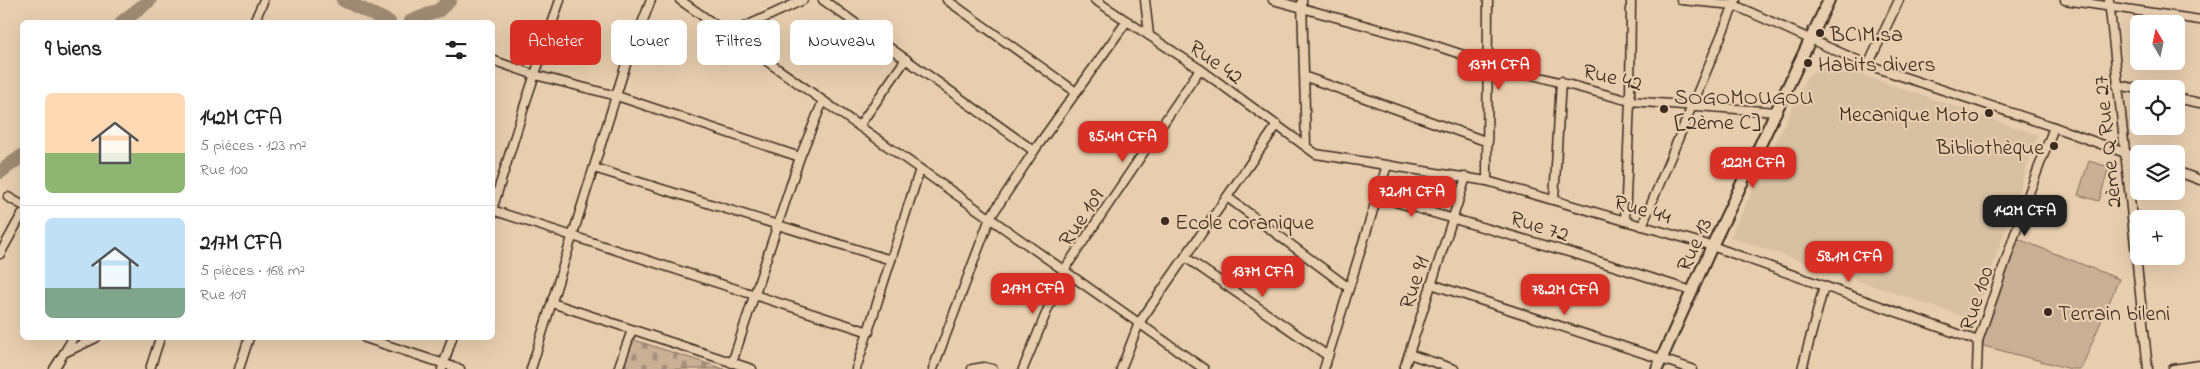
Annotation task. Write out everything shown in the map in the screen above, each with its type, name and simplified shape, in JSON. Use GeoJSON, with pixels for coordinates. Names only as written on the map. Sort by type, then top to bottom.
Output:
{"type":"FeatureCollection","features":[{"type":"Feature","properties":{"kind":"street"},"geometry":{"type":"LineString","coordinates":[[495,202],[560,0]]}},
{"type":"Feature","properties":{"kind":"street"},"geometry":{"type":"LineString","coordinates":[[531,369],[617,96],[651,0]]}},
{"type":"Feature","properties":{"kind":"street"},"geometry":{"type":"LineString","coordinates":[[680,0],[709,20]]}},
{"type":"Feature","properties":{"kind":"street"},"geometry":{"type":"LineString","coordinates":[[759,20],[802,0]]}},
{"type":"Feature","properties":{"kind":"street"},"geometry":{"type":"LineString","coordinates":[[823,0],[1034,150]]}},
{"type":"Feature","properties":{"kind":"street"},"geometry":{"type":"LineString","coordinates":[[947,0],[1076,92]]}},
{"type":"Feature","properties":{"kind":"street","name":"Rue 42"},"geometry":{"type":"LineString","coordinates":[[1094,0],[1200,69],[1316,154]]}},
{"type":"Feature","properties":{"kind":"street"},"geometry":{"type":"LineString","coordinates":[[1145,0],[1149,35]]}},
{"type":"Feature","properties":{"kind":"street","name":"Rue 42"},"geometry":{"type":"LineString","coordinates":[[1273,0],[1418,40],[1488,63],[1630,101],[1777,112]]}},
{"type":"Feature","properties":{"kind":"street"},"geometry":{"type":"LineString","coordinates":[[1302,0],[1306,77],[1306,147]]}},
{"type":"Feature","properties":{"kind":"street"},"geometry":{"type":"LineString","coordinates":[[1487,181],[1488,0]]}},
{"type":"Feature","properties":{"kind":"street"},"geometry":{"type":"LineString","coordinates":[[1625,221],[1630,101],[1631,0]]}},
{"type":"Feature","properties":{"kind":"street"},"geometry":{"type":"LineString","coordinates":[[1681,0],[1735,2],[1810,40],[1868,65],[2054,127],[2130,155]]}},
{"type":"Feature","properties":{"kind":"street","name":"Rue 13"},"geometry":{"type":"LineString","coordinates":[[1657,369],[1712,246],[1777,112],[1828,0]]}},
{"type":"Feature","properties":{"kind":"street"},"geometry":{"type":"LineString","coordinates":[[1868,65],[1900,0]]}},
{"type":"Feature","properties":{"kind":"street"},"geometry":{"type":"LineString","coordinates":[[2064,0],[2110,4],[2200,20]]}},
{"type":"Feature","properties":{"kind":"street"},"geometry":{"type":"LineString","coordinates":[[255,20],[263,2]]}},
{"type":"Feature","properties":{"kind":"street"},"geometry":{"type":"LineString","coordinates":[[1642,226],[1735,2]]}},
{"type":"Feature","properties":{"kind":"street","name":"2ème Q Rue 27"},"geometry":{"type":"LineString","coordinates":[[2110,4],[2148,369]]}},
{"type":"Feature","properties":{"kind":"street"},"geometry":{"type":"LineString","coordinates":[[933,369],[990,218],[1034,150],[1126,21]]}},
{"type":"Feature","properties":{"kind":"street"},"geometry":{"type":"LineString","coordinates":[[859,126],[906,59]]}},
{"type":"Feature","properties":{"kind":"street"},"geometry":{"type":"LineString","coordinates":[[495,61],[535,75],[617,96],[800,156]]}},
{"type":"Feature","properties":{"kind":"street"},"geometry":{"type":"LineString","coordinates":[[773,65],[1204,369]]}},
{"type":"Feature","properties":{"kind":"street","name":"Rue 109"},"geometry":{"type":"LineString","coordinates":[[1023,369],[1064,270],[1200,69]]}},
{"type":"Feature","properties":{"kind":"street"},"geometry":{"type":"LineString","coordinates":[[1306,77],[1488,142]]}},
{"type":"Feature","properties":{"kind":"street"},"geometry":{"type":"LineString","coordinates":[[1554,200],[1561,81]]}},
{"type":"Feature","properties":{"kind":"street"},"geometry":{"type":"LineString","coordinates":[[2117,85],[2130,87]]}},
{"type":"Feature","properties":{"kind":"street"},"geometry":{"type":"LineString","coordinates":[[732,363],[800,156],[823,100]]}},
{"type":"Feature","properties":{"kind":"street"},"geometry":{"type":"LineString","coordinates":[[2185,100],[2200,103]]}},
{"type":"Feature","properties":{"kind":"street"},"geometry":{"type":"LineString","coordinates":[[1121,369],[1139,323],[1277,125]]}},
{"type":"Feature","properties":{"kind":"street","name":"Rue 100"},"geometry":{"type":"LineString","coordinates":[[1977,369],[1978,341],[2054,127]]}},
{"type":"Feature","properties":{"kind":"street","name":"Rue 44"},"geometry":{"type":"LineString","coordinates":[[1316,154],[1487,181],[1712,246],[1978,341]]}},
{"type":"Feature","properties":{"kind":"street"},"geometry":{"type":"LineString","coordinates":[[1324,369],[1387,165]]}},
{"type":"Feature","properties":{"kind":"street"},"geometry":{"type":"LineString","coordinates":[[594,168],[891,260]]}},
{"type":"Feature","properties":{"kind":"street"},"geometry":{"type":"LineString","coordinates":[[856,369],[870,332],[920,169]]}},
{"type":"Feature","properties":{"kind":"street"},"geometry":{"type":"LineString","coordinates":[[2185,174],[2200,180]]}},
{"type":"Feature","properties":{"kind":"street","name":"Rue 91"},"geometry":{"type":"LineString","coordinates":[[1404,369],[1466,177]]}},
{"type":"Feature","properties":{"kind":"street"},"geometry":{"type":"LineString","coordinates":[[495,178],[503,179]]}},
{"type":"Feature","properties":{"kind":"street"},"geometry":{"type":"LineString","coordinates":[[8,197],[20,204]]}},
{"type":"Feature","properties":{"kind":"street"},"geometry":{"type":"LineString","coordinates":[[1227,197],[1349,288]]}},
{"type":"Feature","properties":{"kind":"street","name":"Rue 72"},"geometry":{"type":"LineString","coordinates":[[1378,197],[1452,217],[1692,291]]}},
{"type":"Feature","properties":{"kind":"street"},"geometry":{"type":"LineString","coordinates":[[495,211],[870,332]]}},
{"type":"Feature","properties":{"kind":"street"},"geometry":{"type":"LineString","coordinates":[[0,254],[20,218]]}},
{"type":"Feature","properties":{"kind":"street"},"geometry":{"type":"LineString","coordinates":[[1185,257],[1328,356]]}},
{"type":"Feature","properties":{"kind":"street"},"geometry":{"type":"LineString","coordinates":[[1431,284],[1692,369]]}},
{"type":"Feature","properties":{"kind":"street"},"geometry":{"type":"LineString","coordinates":[[1802,369],[1824,286]]}},
{"type":"Feature","properties":{"kind":"street"},"geometry":{"type":"LineString","coordinates":[[552,303],[752,369]]}},
{"type":"Feature","properties":{"kind":"street"},"geometry":{"type":"LineString","coordinates":[[618,369],[632,330]]}},
{"type":"Feature","properties":{"kind":"street"},"geometry":{"type":"LineString","coordinates":[[54,369],[72,340]]}},
{"type":"Feature","properties":{"kind":"street"},"geometry":{"type":"LineString","coordinates":[[64,353],[92,340]]}},
{"type":"Feature","properties":{"kind":"street"},"geometry":{"type":"LineString","coordinates":[[150,369],[159,340]]}},
{"type":"Feature","properties":{"kind":"street"},"geometry":{"type":"LineString","coordinates":[[239,369],[249,340]]}},
{"type":"Feature","properties":{"kind":"street"},"geometry":{"type":"LineString","coordinates":[[371,340],[443,366],[460,369]]}},
{"type":"Feature","properties":{"kind":"street"},"geometry":{"type":"LineString","coordinates":[[443,366],[451,340]]}},
{"type":"Feature","properties":{"kind":"street"},"geometry":{"type":"LineString","coordinates":[[1408,354],[1454,369]]}},
{"type":"Feature","properties":{"kind":"street"},"geometry":{"type":"LineString","coordinates":[[2173,369],[2200,365]]}},
{"type":"Feature","properties":{"kind":"street"},"geometry":{"type":"LineString","coordinates":[[972,369],[984,367],[994,369]]}},
{"type":"Feature","properties":{"kind":"shaded area"},"geometry":{"type":"Polygon","coordinates":[[[1828,63],[2038,135],[1974,320],[1730,237],[1808,75],[1828,63]]]}},
{"type":"Feature","properties":{"kind":"green space"},"geometry":{"type":"Polygon","coordinates":[[[2089,161],[2109,167],[2099,201],[2078,195],[2089,161]]]}},
{"type":"Feature","properties":{"kind":"green space","name":"Terrain bileni"},"geometry":{"type":"Polygon","coordinates":[[[2016,238],[2119,279],[2081,369],[2071,369],[1980,345],[2016,238]]]}},
{"type":"Feature","properties":{"kind":"green space"},"geometry":{"type":"Polygon","coordinates":[[[631,339],[724,369],[621,369],[631,339]]]}},
{"type":"Feature","properties":{"kind":"waterway"},"geometry":{"type":"LineString","coordinates":[[125,20],[150,0]]}},
{"type":"Feature","properties":{"kind":"waterway"},"geometry":{"type":"LineString","coordinates":[[343,0],[385,20]]}},
{"type":"Feature","properties":{"kind":"waterway"},"geometry":{"type":"LineString","coordinates":[[415,20],[439,10],[450,0]]}},
{"type":"Feature","properties":{"kind":"waterway"},"geometry":{"type":"LineString","coordinates":[[0,172],[20,157]]}},
{"type":"Feature","properties":{"kind":"place","name":"BCIM.sa"},"geometry":{"type":"Point","coordinates":[1820,33]}},
{"type":"Feature","properties":{"kind":"place","name":"Habits divers"},"geometry":{"type":"Point","coordinates":[1808,63]}},
{"type":"Feature","properties":{"kind":"place","name":"SOGOMOUGOU [2ème C]"},"geometry":{"type":"Point","coordinates":[1664,109]}},
{"type":"Feature","properties":{"kind":"place","name":"Mecanique Moto"},"geometry":{"type":"Point","coordinates":[1989,113]}},
{"type":"Feature","properties":{"kind":"place","name":"Bibliothèque"},"geometry":{"type":"Point","coordinates":[2054,146]}},
{"type":"Feature","properties":{"kind":"place","name":"Ecole coranique"},"geometry":{"type":"Point","coordinates":[1165,221]}},
{"type":"Feature","properties":{"kind":"place","name":"Terrain bileni"},"geometry":{"type":"Point","coordinates":[2048,312]}}]}
